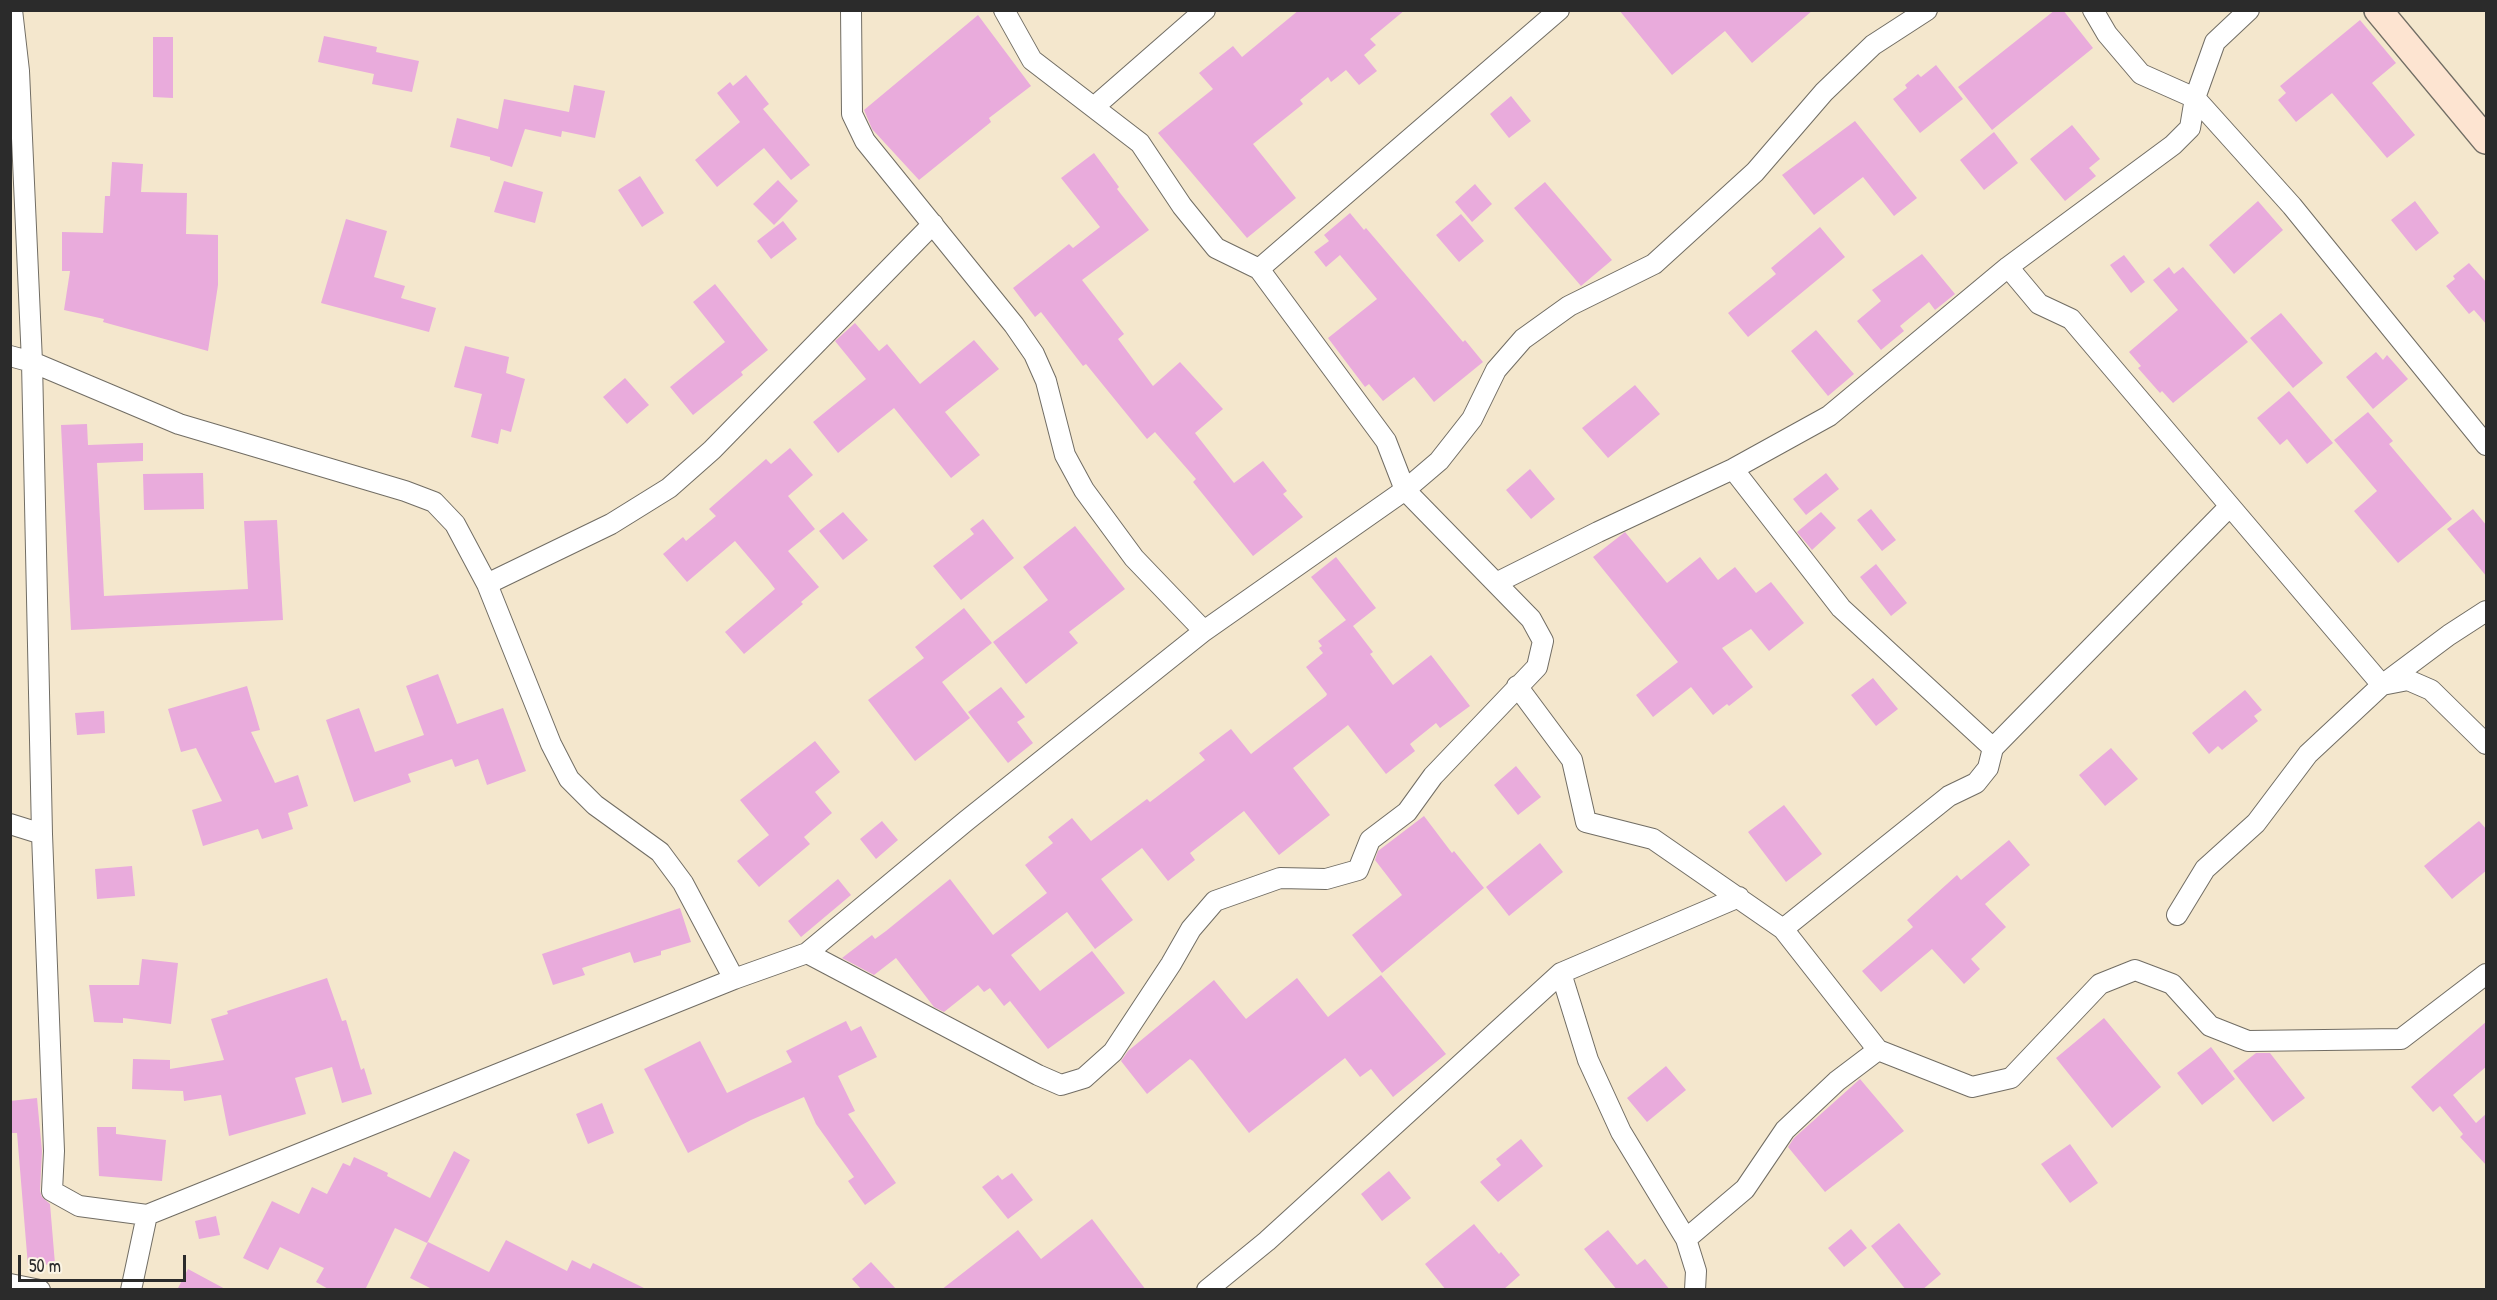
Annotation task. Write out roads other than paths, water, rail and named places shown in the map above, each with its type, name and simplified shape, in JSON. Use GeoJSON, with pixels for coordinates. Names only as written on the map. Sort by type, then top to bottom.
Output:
{"type":"FeatureCollection","features":[{"type":"Feature","properties":{"kind":"street"},"geometry":{"type":"LineString","coordinates":[[12,10],[19,71],[32,362],[42,834],[54,1151],[52,1191],[79,1206],[147,1215],[734,979],[807,953],[1204,631],[1405,490],[1439,461],[1472,418],[1496,370],[1523,339],[1569,306],[1654,264],[1755,172],[1824,92],[1873,45],[1927,10]]}},
{"type":"Feature","properties":{"kind":"street"},"geometry":{"type":"LineString","coordinates":[[851,10],[852,114],[866,141],[1014,325],[1034,354],[1046,381],[1065,455],[1084,490],[1134,558],[1204,631]]}},
{"type":"Feature","properties":{"kind":"street"},"geometry":{"type":"LineString","coordinates":[[807,953],[1038,1076],[1061,1085],[1084,1078],[1113,1052],[1171,964],[1191,929],[1215,901],[1280,878],[1326,879],[1358,870],[1370,840],[1407,812],[1433,776],[1537,667],[1543,641],[1531,619],[1405,490],[1386,441],[1259,269],[1216,248],[1182,206],[1140,143],[1032,60],[1004,10]]}},
{"type":"Feature","properties":{"kind":"street"},"geometry":{"type":"LineString","coordinates":[[1094,107],[1205,10]]}},
{"type":"Feature","properties":{"kind":"street"},"geometry":{"type":"LineString","coordinates":[[1259,269],[1559,10]]}},
{"type":"Feature","properties":{"kind":"street"},"geometry":{"type":"LineString","coordinates":[[2094,10],[2107,34],[2141,74],[2195,98],[2292,206],[2487,445]]}},
{"type":"Feature","properties":{"kind":"street"},"geometry":{"type":"LineString","coordinates":[[1496,583],[1733,469],[1829,416],[2008,267],[2173,145],[2190,128],[2195,98],[2215,42],[2249,10]]}},
{"type":"Feature","properties":{"kind":"street"},"geometry":{"type":"LineString","coordinates":[[2378,10],[2487,140]]}},
{"type":"Feature","properties":{"kind":"street"},"geometry":{"type":"LineString","coordinates":[[487,584],[611,524],[669,488],[720,441],[933,224]]}},
{"type":"Feature","properties":{"kind":"street"},"geometry":{"type":"LineString","coordinates":[[2008,267],[2039,304],[2071,319],[2382,685]]}},
{"type":"Feature","properties":{"kind":"street"},"geometry":{"type":"LineString","coordinates":[[10,356],[32,362],[179,424],[405,491],[434,502],[455,524],[487,584],[551,744],[569,779],[595,805],[660,852],[683,883],[734,979]]}},
{"type":"Feature","properties":{"kind":"street"},"geometry":{"type":"LineString","coordinates":[[1733,469],[1841,608],[1993,748]]}},
{"type":"Feature","properties":{"kind":"street"},"geometry":{"type":"LineString","coordinates":[[1783,928],[1949,796],[1976,783],[1988,768],[1993,748],[2230,506]]}},
{"type":"Feature","properties":{"kind":"street"},"geometry":{"type":"LineString","coordinates":[[2177,915],[2205,869],[2256,823],[2308,754],[2382,685],[2449,635],[2487,611]]}},
{"type":"Feature","properties":{"kind":"street"},"geometry":{"type":"LineString","coordinates":[[2382,685],[2408,680],[2431,690],[2487,744]]}},
{"type":"Feature","properties":{"kind":"street"},"geometry":{"type":"LineString","coordinates":[[1517,686],[1572,760],[1586,822],[1653,839],[1738,897],[1783,928],[1878,1050],[1972,1087],[2011,1078],[2100,984],[2135,970],[2172,984],[2210,1026],[2248,1041],[2401,1039],[2487,974]]}},
{"type":"Feature","properties":{"kind":"street"},"geometry":{"type":"LineString","coordinates":[[10,824],[42,834]]}},
{"type":"Feature","properties":{"kind":"street"},"geometry":{"type":"LineString","coordinates":[[1207,1290],[1268,1241],[1561,973],[1738,897]]}},
{"type":"Feature","properties":{"kind":"street"},"geometry":{"type":"LineString","coordinates":[[1561,973],[1588,1060],[1620,1132],[1686,1239],[1696,1271],[1695,1290]]}},
{"type":"Feature","properties":{"kind":"street"},"geometry":{"type":"LineString","coordinates":[[1686,1239],[1745,1189],[1785,1130],[1837,1081],[1878,1050]]}},
{"type":"Feature","properties":{"kind":"street"},"geometry":{"type":"LineString","coordinates":[[131,1290],[147,1215]]}},
{"type":"Feature","properties":{"kind":"street"},"geometry":{"type":"LineString","coordinates":[[10,1284],[40,1290]]}}]}
